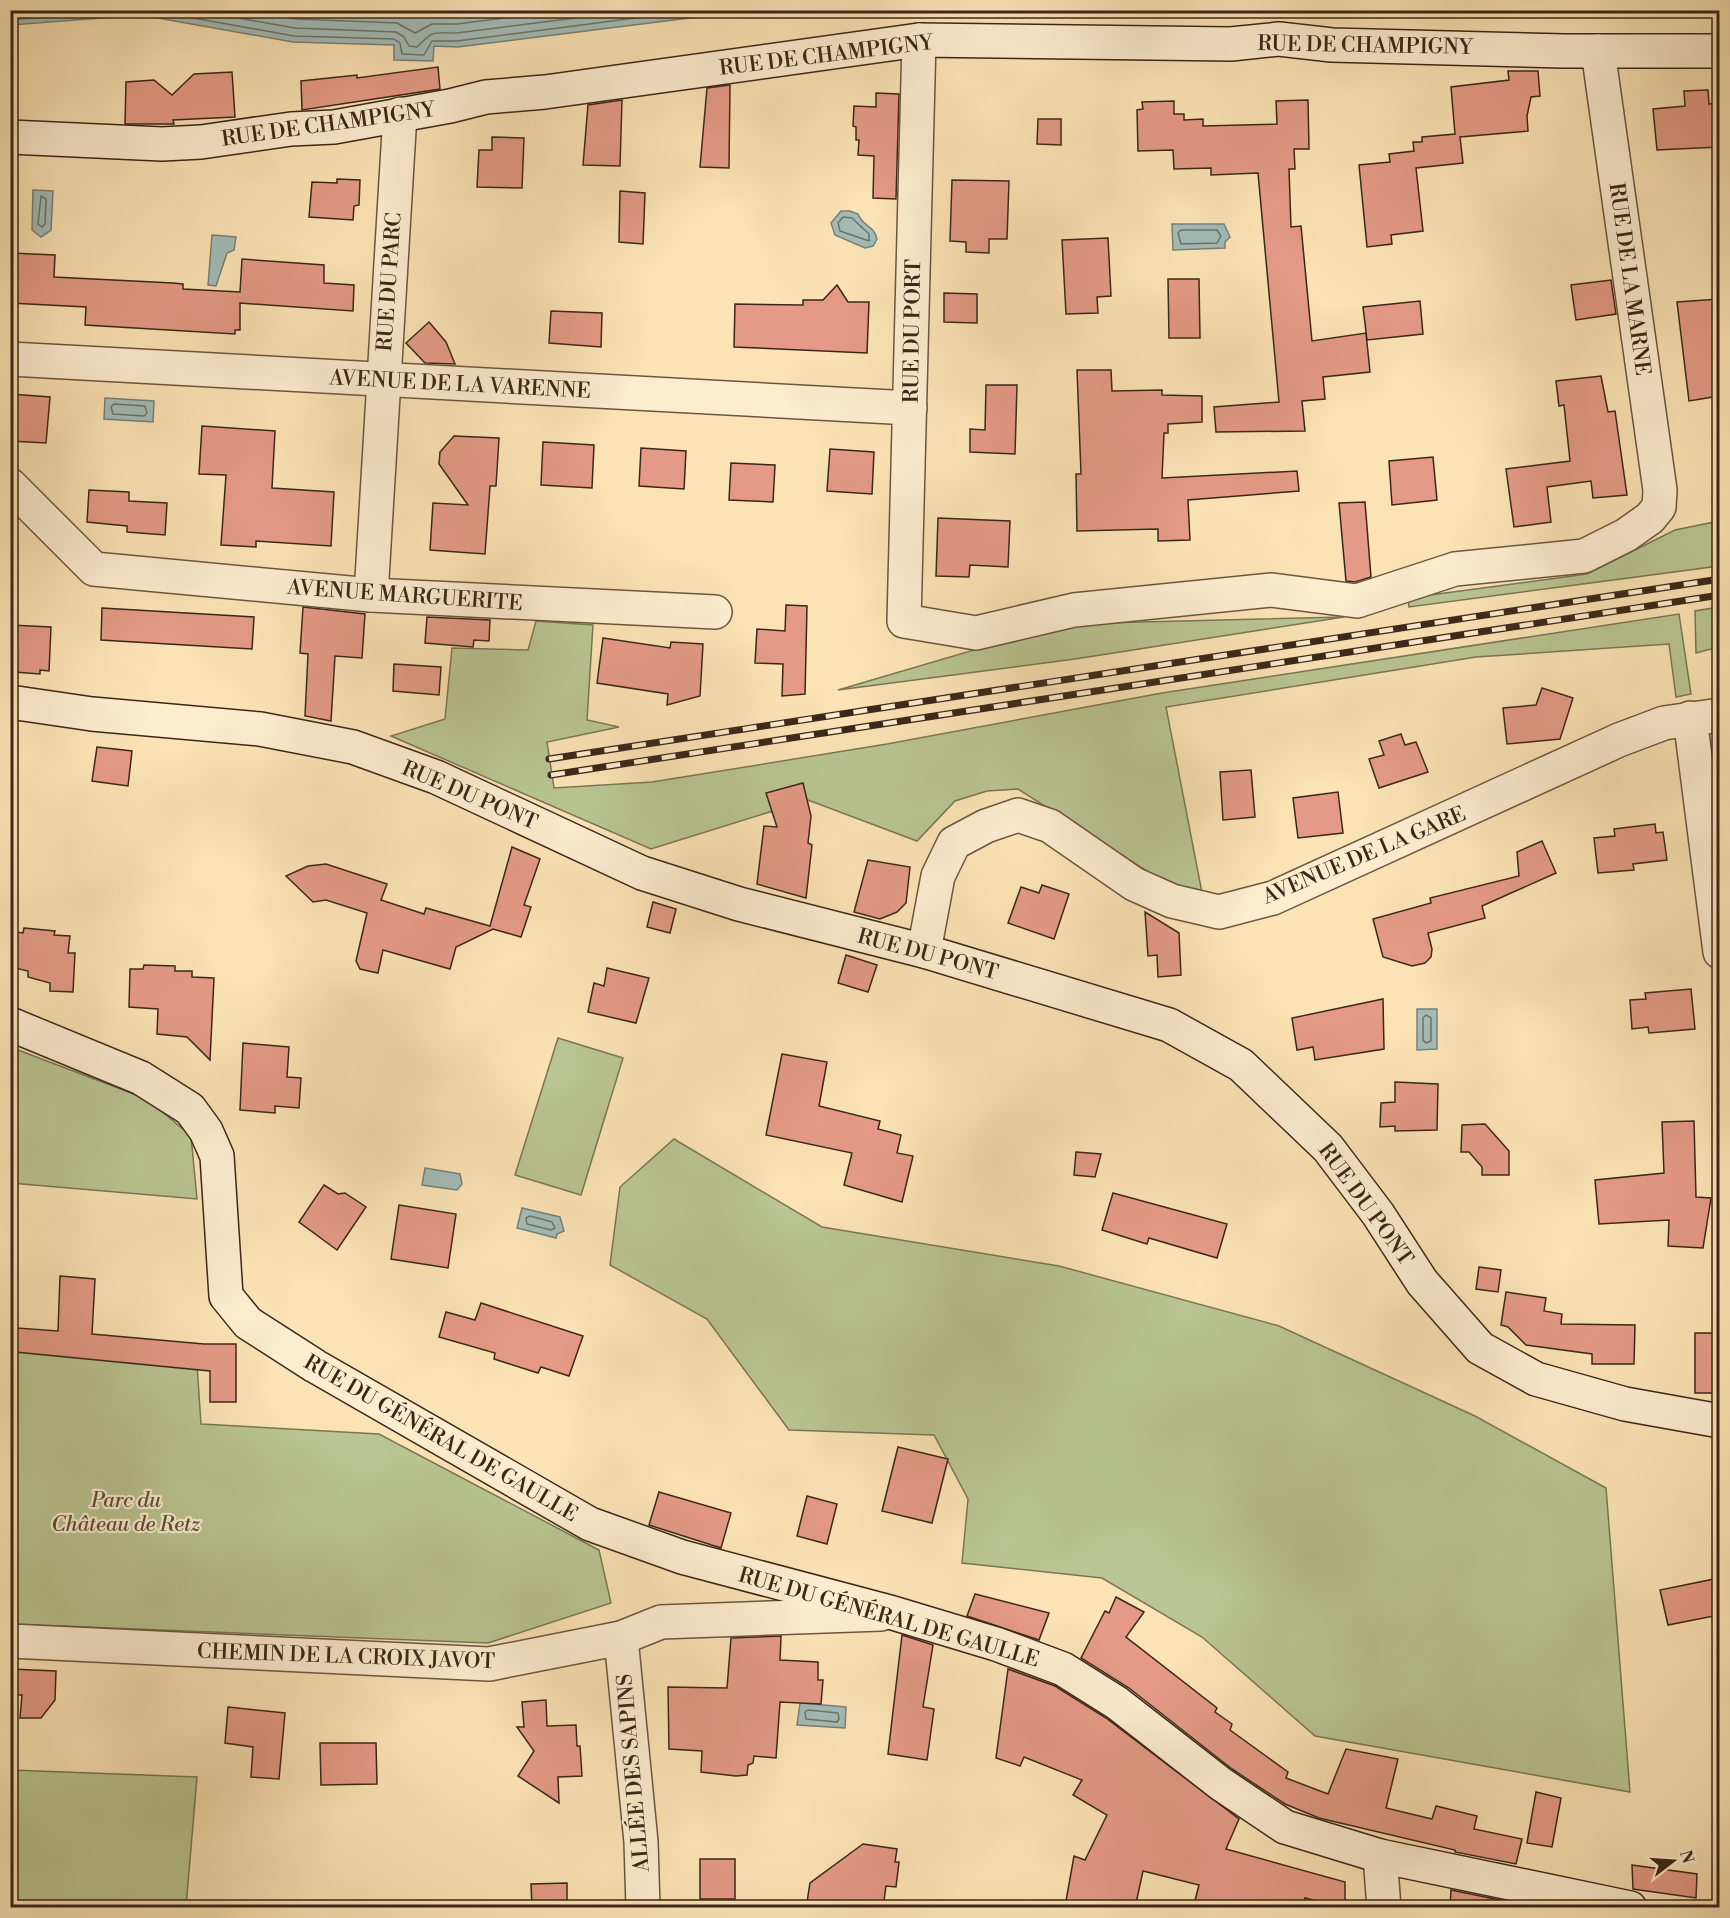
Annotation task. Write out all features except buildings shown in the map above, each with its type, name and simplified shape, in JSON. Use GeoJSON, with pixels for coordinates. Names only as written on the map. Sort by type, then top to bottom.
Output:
{"type":"FeatureCollection","features":[{"type":"Feature","properties":{"kind":"street","name":"RUE DE CHAMPIGNY"},"geometry":{"type":"LineString","coordinates":[[10,137],[162,144],[334,127],[450,106],[486,97],[545,92],[919,40],[1232,44],[1279,39],[1332,45],[1599,51],[1719,51]]}},
{"type":"Feature","properties":{"kind":"street","name":"RUE DU PORT"},"geometry":{"type":"LineString","coordinates":[[904,621],[919,40]]}},
{"type":"Feature","properties":{"kind":"street","name":"RUE DE LA MARNE"},"geometry":{"type":"LineString","coordinates":[[904,621],[976,633],[1074,610],[1272,590],[1357,601],[1455,569],[1584,556],[1626,536],[1650,518],[1659,507],[1660,490],[1599,51]]}},
{"type":"Feature","properties":{"kind":"street","name":"RUE DU PARC"},"geometry":{"type":"LineString","coordinates":[[371,595],[400,114]]}},
{"type":"Feature","properties":{"kind":"street","name":"AVENUE DE LA VARENNE"},"geometry":{"type":"LineString","coordinates":[[10,359],[910,408]]}},
{"type":"Feature","properties":{"kind":"street","name":"AVENUE MARGUERITE"},"geometry":{"type":"LineString","coordinates":[[10,485],[94,569],[371,595],[716,612]]}},
{"type":"Feature","properties":{"kind":"street","name":"RUE DU PONT"},"geometry":{"type":"LineString","coordinates":[[10,702],[92,714],[260,729],[353,747],[436,777],[642,873],[739,904],[924,951],[1169,1025],[1241,1065],[1328,1148],[1378,1214],[1422,1282],[1480,1348],[1536,1379],[1625,1404],[1719,1421]]}},
{"type":"Feature","properties":{"kind":"street","name":"AVENUE DE LA GARE"},"geometry":{"type":"LineString","coordinates":[[924,951],[938,876],[954,843],[986,826],[1018,815],[1050,825],[1134,884],[1172,901],[1219,912],[1272,898],[1619,740],[1664,723],[1705,717]]}},
{"type":"Feature","properties":{"kind":"street"},"geometry":{"type":"LineString","coordinates":[[1705,717],[1719,952]]}},
{"type":"Feature","properties":{"kind":"street","name":"RUE DU GÉNÉRAL DE GAULLE"},"geometry":{"type":"LineString","coordinates":[[10,1024],[141,1078],[189,1109],[207,1131],[217,1156],[226,1296],[248,1323],[315,1366],[590,1524],[682,1557],[893,1613],[996,1644],[1063,1669],[1117,1703],[1221,1784],[1285,1827],[1380,1856],[1630,1908]]}},
{"type":"Feature","properties":{"kind":"street","name":"CHEMIN DE LA CROIX JAVOT"},"geometry":{"type":"LineString","coordinates":[[10,1641],[489,1665],[621,1638],[661,1622],[893,1613]]}},
{"type":"Feature","properties":{"kind":"street","name":"ALLÉE DES SAPINS"},"geometry":{"type":"LineString","coordinates":[[621,1638],[640,1831],[643,1908]]}},
{"type":"Feature","properties":{"kind":"street"},"geometry":{"type":"LineString","coordinates":[[1380,1856],[1384,1908]]}},
{"type":"Feature","properties":{"kind":"green space"},"geometry":{"type":"Polygon","coordinates":[[[1719,521],[1719,566],[1409,607],[1408,598],[1587,574],[1675,530],[1719,521]]]}},
{"type":"Feature","properties":{"kind":"green space"},"geometry":{"type":"Polygon","coordinates":[[[1719,607],[1719,647],[1696,653],[1695,611],[1719,607]]]}},
{"type":"Feature","properties":{"kind":"green space"},"geometry":{"type":"Polygon","coordinates":[[[1679,614],[1691,694],[1676,697],[1669,644],[1476,657],[1166,707],[1205,908],[1018,789],[987,791],[955,801],[917,841],[808,800],[651,849],[391,736],[445,719],[452,648],[528,650],[536,621],[593,625],[587,720],[619,727],[547,742],[554,788],[652,782],[887,744],[1162,693],[1679,614]]]}},
{"type":"Feature","properties":{"kind":"green space"},"geometry":{"type":"Polygon","coordinates":[[[1344,617],[1075,659],[838,690],[1062,624],[1344,617]]]}},
{"type":"Feature","properties":{"kind":"green space"},"geometry":{"type":"Polygon","coordinates":[[[558,1038],[623,1058],[581,1195],[515,1175],[558,1038]]]}},
{"type":"Feature","properties":{"kind":"green space"},"geometry":{"type":"Polygon","coordinates":[[[10,1047],[147,1099],[191,1136],[197,1199],[11,1183],[10,1047]]]}},
{"type":"Feature","properties":{"kind":"green space"},"geometry":{"type":"Polygon","coordinates":[[[674,1139],[822,1227],[1059,1266],[1279,1326],[1475,1416],[1606,1488],[1630,1792],[1315,1736],[1202,1637],[1102,1578],[962,1563],[968,1499],[934,1435],[789,1430],[707,1319],[610,1265],[620,1187],[674,1139]]]}},
{"type":"Feature","properties":{"kind":"green space","name":"Parc du Château de Retz"},"geometry":{"type":"Polygon","coordinates":[[[11,1343],[197,1365],[201,1424],[379,1434],[599,1550],[611,1603],[488,1643],[11,1624],[11,1343]]]}},
{"type":"Feature","properties":{"kind":"green space"},"geometry":{"type":"Polygon","coordinates":[[[11,1770],[197,1777],[186,1907],[11,1907],[11,1770]]]}},
{"type":"Feature","properties":{"kind":"water"},"geometry":{"type":"Polygon","coordinates":[[[11,10],[745,11],[458,47],[434,46],[433,61],[394,60],[394,45],[293,42],[141,15],[11,25],[11,10]]]}},
{"type":"Feature","properties":{"kind":"water"},"geometry":{"type":"Polygon","coordinates":[[[33,190],[53,191],[51,230],[41,237],[32,230],[33,190]]]}},
{"type":"Feature","properties":{"kind":"water"},"geometry":{"type":"Polygon","coordinates":[[[841,211],[858,214],[876,235],[877,239],[873,246],[865,248],[835,235],[831,223],[841,211]]]}},
{"type":"Feature","properties":{"kind":"water"},"geometry":{"type":"Polygon","coordinates":[[[1172,224],[1224,224],[1230,237],[1225,242],[1225,248],[1173,250],[1172,224]]]}},
{"type":"Feature","properties":{"kind":"water"},"geometry":{"type":"Polygon","coordinates":[[[212,235],[236,237],[234,250],[227,253],[216,286],[208,285],[212,235]]]}},
{"type":"Feature","properties":{"kind":"water"},"geometry":{"type":"Polygon","coordinates":[[[105,398],[154,401],[153,422],[104,419],[105,398]]]}},
{"type":"Feature","properties":{"kind":"water"},"geometry":{"type":"Polygon","coordinates":[[[1417,1009],[1437,1009],[1437,1049],[1417,1050],[1417,1009]]]}},
{"type":"Feature","properties":{"kind":"water"},"geometry":{"type":"Polygon","coordinates":[[[425,1168],[460,1174],[462,1184],[457,1190],[422,1185],[425,1168]]]}},
{"type":"Feature","properties":{"kind":"water"},"geometry":{"type":"Polygon","coordinates":[[[522,1208],[560,1217],[564,1231],[557,1234],[556,1238],[517,1228],[522,1208]]]}},
{"type":"Feature","properties":{"kind":"water"},"geometry":{"type":"Polygon","coordinates":[[[800,1703],[846,1707],[845,1728],[797,1725],[800,1703]]]}},
{"type":"Feature","properties":{"kind":"railway"},"geometry":{"type":"LineString","coordinates":[[549,759],[1720,579]]}},
{"type":"Feature","properties":{"kind":"railway"},"geometry":{"type":"LineString","coordinates":[[551,775],[1720,595]]}}]}
